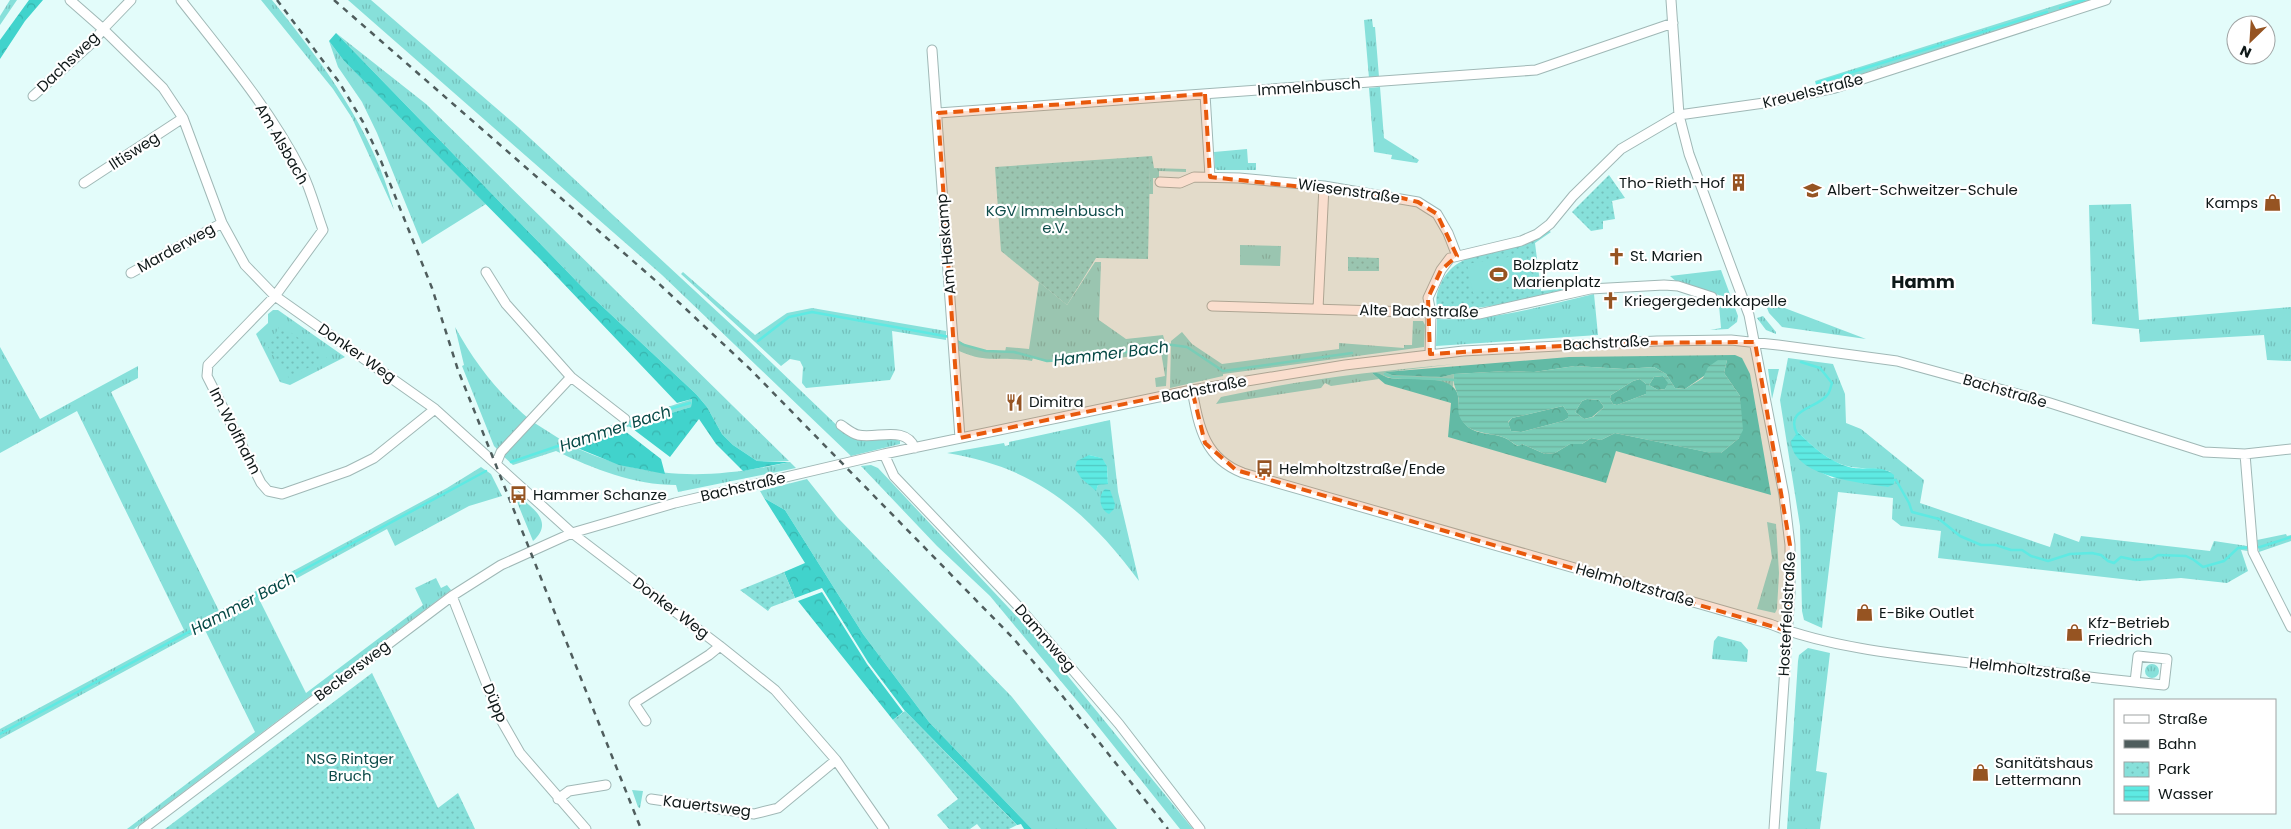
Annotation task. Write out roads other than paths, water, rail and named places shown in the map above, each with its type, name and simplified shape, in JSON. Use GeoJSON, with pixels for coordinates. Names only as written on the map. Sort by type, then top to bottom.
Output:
{"type":"FeatureCollection","features":[{"type":"Feature","properties":{"kind":"street","name":"Donker Weg"},"geometry":{"type":"LineString","coordinates":[[70,0],[103,29],[163,88],[183,118],[222,223],[245,266],[275,296],[435,409],[572,533],[775,690],[836,760],[884,829]]}},
{"type":"Feature","properties":{"kind":"street"},"geometry":{"type":"LineString","coordinates":[[103,29],[131,0]]}},
{"type":"Feature","properties":{"kind":"street","name":"Am Alsbach"},"geometry":{"type":"LineString","coordinates":[[180,0],[238,74],[286,143],[303,174],[323,230],[275,296]]}},
{"type":"Feature","properties":{"kind":"street","name":"Hosterfeldstraße"},"geometry":{"type":"LineString","coordinates":[[1671,0],[1679,115],[1689,154],[1749,315],[1784,495],[1790,545],[1790,585],[1774,829]]}},
{"type":"Feature","properties":{"kind":"street","name":"Kreuelsstraße"},"geometry":{"type":"LineString","coordinates":[[1457,256],[1521,241],[1537,234],[1550,224],[1572,196],[1621,149],[1679,115],[1764,104],[1835,88],[2106,0]]}},
{"type":"Feature","properties":{"kind":"street","name":"Immelnbusch"},"geometry":{"type":"LineString","coordinates":[[938,113],[1536,70],[1673,23]]}},
{"type":"Feature","properties":{"kind":"street","name":"Dachsweg"},"geometry":{"type":"LineString","coordinates":[[33,96],[93,42],[103,29]]}},
{"type":"Feature","properties":{"kind":"street","name":"Am Haskamp"},"geometry":{"type":"LineString","coordinates":[[932,50],[955,346],[960,438]]}},
{"type":"Feature","properties":{"kind":"street"},"geometry":{"type":"LineString","coordinates":[[1205,94],[1210,177]]}},
{"type":"Feature","properties":{"kind":"street","name":"Iltisweg"},"geometry":{"type":"LineString","coordinates":[[84,183],[183,118]]}},
{"type":"Feature","properties":{"kind":"street","name":"Wiesenstraße"},"geometry":{"type":"LineString","coordinates":[[1160,182],[1180,183],[1194,177],[1210,177],[1324,186],[1418,202],[1437,214],[1448,233],[1457,256]]}},
{"type":"Feature","properties":{"kind":"street"},"geometry":{"type":"LineString","coordinates":[[1318,310],[1324,186]]}},
{"type":"Feature","properties":{"kind":"street","name":"Marderweg"},"geometry":{"type":"LineString","coordinates":[[131,273],[222,223]]}},
{"type":"Feature","properties":{"kind":"street"},"geometry":{"type":"LineString","coordinates":[[1430,354],[1431,313],[1428,298],[1434,283],[1450,258],[1457,256]]}},
{"type":"Feature","properties":{"kind":"street"},"geometry":{"type":"LineString","coordinates":[[486,272],[506,304],[571,377],[625,419]]}},
{"type":"Feature","properties":{"kind":"street","name":"Alte Bachstraße"},"geometry":{"type":"LineString","coordinates":[[1212,306],[1479,314],[1590,289],[1655,285],[1678,286],[1712,297]]}},
{"type":"Feature","properties":{"kind":"street","name":"Im Wolfhahn"},"geometry":{"type":"LineString","coordinates":[[275,296],[208,364],[207,376],[261,483],[268,492],[282,494],[348,471],[374,458],[435,409]]}},
{"type":"Feature","properties":{"kind":"street","name":"Bachstraße"},"geometry":{"type":"LineString","coordinates":[[572,533],[675,503],[884,454],[1192,390],[1345,365],[1430,354],[1620,342],[1731,340],[1897,361],[2048,402],[2204,452],[2245,454],[2291,449]]}},
{"type":"Feature","properties":{"kind":"street"},"geometry":{"type":"LineString","coordinates":[[496,464],[501,452],[571,377]]}},
{"type":"Feature","properties":{"kind":"street","name":"Helmholtzstraße"},"geometry":{"type":"LineString","coordinates":[[1192,390],[1205,443],[1217,457],[1236,470],[1788,631],[1897,654],[2135,682],[2164,685],[2167,659],[2138,656],[2135,682]]}},
{"type":"Feature","properties":{"kind":"street"},"geometry":{"type":"LineString","coordinates":[[841,425],[851,433],[859,435],[904,435],[912,441],[915,448]]}},
{"type":"Feature","properties":{"kind":"street","name":"Dammweg"},"geometry":{"type":"LineString","coordinates":[[884,454],[894,476],[1018,606],[1119,724],[1200,829]]}},
{"type":"Feature","properties":{"kind":"street"},"geometry":{"type":"LineString","coordinates":[[2245,454],[2253,548],[2291,627]]}},
{"type":"Feature","properties":{"kind":"street","name":"Beckersweg"},"geometry":{"type":"LineString","coordinates":[[143,829],[452,596],[501,566],[572,533]]}},
{"type":"Feature","properties":{"kind":"street","name":"Düpp"},"geometry":{"type":"LineString","coordinates":[[452,596],[500,718],[520,753],[586,829]]}},
{"type":"Feature","properties":{"kind":"street","name":"Donker Weg"},"geometry":{"type":"LineString","coordinates":[[646,721],[634,704],[720,646]]}},
{"type":"Feature","properties":{"kind":"street","name":"Kauertsweg"},"geometry":{"type":"LineString","coordinates":[[650,799],[754,814],[778,808],[836,760]]}},
{"type":"Feature","properties":{"kind":"street"},"geometry":{"type":"LineString","coordinates":[[558,799],[569,792],[606,785]]}},
{"type":"Feature","properties":{"kind":"water"},"geometry":{"type":"Polygon","coordinates":[[[1718,360],[1727,360],[1724,373],[1740,396],[1743,430],[1739,438],[1721,453],[1711,453],[1615,433],[1601,440],[1591,438],[1582,444],[1570,444],[1555,453],[1545,454],[1522,444],[1519,446],[1499,436],[1473,430],[1467,426],[1459,415],[1459,398],[1454,381],[1454,374],[1507,371],[1534,372],[1575,366],[1624,369],[1654,367],[1666,374],[1675,388],[1685,389],[1703,378],[1708,367],[1718,360]],[[1663,376],[1654,377],[1649,385],[1658,390],[1665,389],[1668,383],[1663,376]],[[1640,379],[1633,381],[1611,395],[1610,399],[1613,404],[1617,405],[1646,394],[1646,384],[1640,379]],[[1587,399],[1582,401],[1575,412],[1584,419],[1593,417],[1604,407],[1599,400],[1587,399]],[[1563,406],[1512,418],[1508,422],[1511,431],[1521,432],[1563,421],[1568,418],[1568,413],[1563,406]]]}},
{"type":"Feature","properties":{"kind":"water"},"geometry":{"type":"Polygon","coordinates":[[[1798,432],[1821,453],[1834,461],[1849,467],[1884,470],[1894,475],[1894,484],[1888,487],[1862,483],[1830,476],[1815,470],[1803,463],[1794,453],[1791,441],[1798,432]]]}},
{"type":"Feature","properties":{"kind":"water"},"geometry":{"type":"Polygon","coordinates":[[[1089,455],[1102,458],[1107,466],[1108,484],[1098,485],[1096,491],[1081,478],[1075,468],[1077,461],[1089,455]]]}},
{"type":"Feature","properties":{"kind":"water"},"geometry":{"type":"Polygon","coordinates":[[[1105,489],[1110,490],[1115,504],[1114,509],[1109,514],[1103,509],[1100,499],[1105,489]]]}},
{"type":"Feature","properties":{"kind":"waterway"},"geometry":{"type":"LineString","coordinates":[[2060,8],[2084,0]]}},
{"type":"Feature","properties":{"kind":"waterway"},"geometry":{"type":"LineString","coordinates":[[1817,83],[2047,12]]}},
{"type":"Feature","properties":{"kind":"waterway","name":"Hammer Bach"},"geometry":{"type":"LineString","coordinates":[[758,341],[789,317],[812,312],[950,337]]}},
{"type":"Feature","properties":{"kind":"waterway","name":"Hammer Bach"},"geometry":{"type":"LineString","coordinates":[[955,340],[964,345],[986,351],[1014,352],[1047,361],[1083,359],[1117,352],[1137,352],[1164,344],[1187,347],[1223,371],[1352,353]]}},
{"type":"Feature","properties":{"kind":"waterway","name":"Hammer Bach"},"geometry":{"type":"LineString","coordinates":[[1797,434],[1794,425],[1798,414],[1823,399],[1829,393],[1832,383],[1820,368],[1801,362]]}},
{"type":"Feature","properties":{"kind":"waterway","name":"Hammer Bach"},"geometry":{"type":"LineString","coordinates":[[1385,374],[1393,377],[1456,380]]}},
{"type":"Feature","properties":{"kind":"waterway","name":"Hammer Bach"},"geometry":{"type":"LineString","coordinates":[[511,462],[690,403]]}},
{"type":"Feature","properties":{"kind":"waterway","name":"Hammer Bach"},"geometry":{"type":"LineString","coordinates":[[0,734],[486,471]]}},
{"type":"Feature","properties":{"kind":"waterway","name":"Hammer Bach"},"geometry":{"type":"LineString","coordinates":[[1894,480],[1896,480],[1909,503],[1912,512],[1939,519],[1960,536],[1981,545],[1996,545],[2011,550],[2022,550],[2031,556],[2048,561],[2070,554],[2092,553],[2101,555],[2114,563],[2121,557],[2135,560],[2152,559],[2158,555],[2186,556],[2203,567],[2224,561],[2238,548],[2260,547],[2291,537]]}},
{"type":"Feature","properties":{"kind":"railway"},"geometry":{"type":"LineString","coordinates":[[277,0],[339,82],[363,122],[381,161],[432,288],[458,370],[641,829]]}},
{"type":"Feature","properties":{"kind":"railway"},"geometry":{"type":"LineString","coordinates":[[334,0],[656,281],[750,369],[1013,638],[1060,693],[1168,829]]}},
{"type":"Feature","properties":{"kind":"place","name":"Tho-Rieth-Hof"},"geometry":{"type":"Point","coordinates":[1739,183]}},
{"type":"Feature","properties":{"kind":"place","name":"Albert-Schweitzer-Schule"},"geometry":{"type":"Point","coordinates":[1813,190]}},
{"type":"Feature","properties":{"kind":"place","name":"Kamps"},"geometry":{"type":"Point","coordinates":[2272,203]}},
{"type":"Feature","properties":{"kind":"place","name":"St. Marien"},"geometry":{"type":"Point","coordinates":[1616,256]}},
{"type":"Feature","properties":{"kind":"place","name":"Bolzplatz Marienplatz"},"geometry":{"type":"Point","coordinates":[1499,274]}},
{"type":"Feature","properties":{"kind":"place","name":"Kriegergedenkkapelle"},"geometry":{"type":"Point","coordinates":[1610,301]}},
{"type":"Feature","properties":{"kind":"place","name":"Dimitra"},"geometry":{"type":"Point","coordinates":[1015,402]}},
{"type":"Feature","properties":{"kind":"place","name":"Helmholtzstraße/Ende"},"geometry":{"type":"Point","coordinates":[1265,469]}},
{"type":"Feature","properties":{"kind":"place","name":"Hammer Schanze"},"geometry":{"type":"Point","coordinates":[519,495]}},
{"type":"Feature","properties":{"kind":"place","name":"E-Bike Outlet"},"geometry":{"type":"Point","coordinates":[1865,613]}},
{"type":"Feature","properties":{"kind":"place","name":"Kfz-Betrieb Friedrich"},"geometry":{"type":"Point","coordinates":[2074,632]}},
{"type":"Feature","properties":{"kind":"place","name":"Sanitätshaus Lettermann"},"geometry":{"type":"Point","coordinates":[1981,772]}},
{"type":"Feature","properties":{"kind":"district","name":"Hamm"},"geometry":{"type":"Point","coordinates":[1923,282]}},
{"type":"Feature","properties":{"kind":"park label","name":"KGV Immelnbusch e.V."},"geometry":{"type":"Point","coordinates":[1055,220]}},
{"type":"Feature","properties":{"kind":"park label","name":"NSG Rintger Bruch"},"geometry":{"type":"Point","coordinates":[350,768]}}]}
